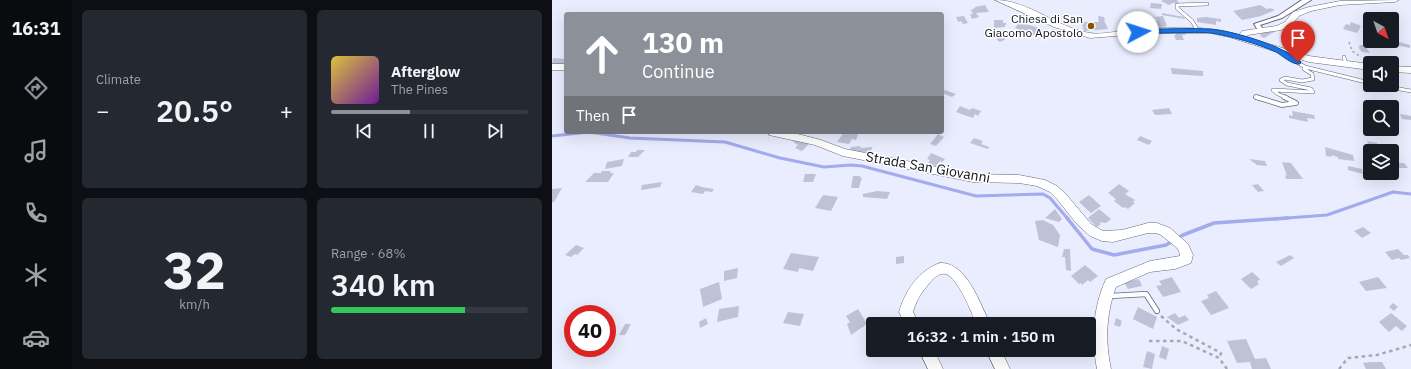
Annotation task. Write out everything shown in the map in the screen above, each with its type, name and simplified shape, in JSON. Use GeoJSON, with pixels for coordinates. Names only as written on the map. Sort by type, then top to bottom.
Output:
{"type":"FeatureCollection","features":[{"type":"Feature","properties":{"kind":"street"},"geometry":{"type":"LineString","coordinates":[[999,0],[1063,27],[1090,36],[1154,31],[1210,31],[1242,38],[1278,51],[1309,59],[1345,60],[1363,62]]}},
{"type":"Feature","properties":{"kind":"street"},"geometry":{"type":"LineString","coordinates":[[1260,30],[1257,24],[1270,22],[1285,14],[1297,4],[1308,0]]}},
{"type":"Feature","properties":{"kind":"street"},"geometry":{"type":"LineString","coordinates":[[1242,38],[1245,33],[1278,28],[1288,24],[1296,14],[1309,9],[1340,3],[1396,0]]}},
{"type":"Feature","properties":{"kind":"street"},"geometry":{"type":"LineString","coordinates":[[552,67],[564,67]]}},
{"type":"Feature","properties":{"kind":"street"},"geometry":{"type":"LineString","coordinates":[[1399,69],[1411,70]]}},
{"type":"Feature","properties":{"kind":"street","name":"Strada San Giovanni"},"geometry":{"type":"LineString","coordinates":[[783,134],[808,139],[843,152],[973,178],[993,180],[1014,178],[1045,184],[1058,192],[1090,231],[1102,236],[1121,237],[1135,231],[1157,226],[1168,231],[1186,249],[1187,259],[1177,264],[1157,265],[1129,274],[1111,283],[1105,296],[1100,329],[1104,369]]}},
{"type":"Feature","properties":{"kind":"street"},"geometry":{"type":"LineString","coordinates":[[908,317],[906,312],[909,298],[930,272],[944,268],[952,271],[958,278],[980,317]]}},
{"type":"Feature","properties":{"kind":"street"},"geometry":{"type":"LineString","coordinates":[[930,357],[936,369]]}},
{"type":"Feature","properties":{"kind":"street"},"geometry":{"type":"LineString","coordinates":[[997,357],[1003,369]]}},
{"type":"Feature","properties":{"kind":"lane"},"geometry":{"type":"LineString","coordinates":[[1198,31],[1194,22],[1176,8],[1177,5],[1207,4]]}},
{"type":"Feature","properties":{"kind":"lane"},"geometry":{"type":"LineString","coordinates":[[1278,51],[1305,67],[1363,81]]}},
{"type":"Feature","properties":{"kind":"lane"},"geometry":{"type":"LineString","coordinates":[[1256,97],[1287,105],[1296,103],[1292,99],[1278,94],[1273,90],[1313,92],[1311,89],[1287,84],[1281,80],[1285,78],[1302,81],[1313,78],[1314,76],[1304,69],[1305,67]]}},
{"type":"Feature","properties":{"kind":"lane"},"geometry":{"type":"LineString","coordinates":[[1399,89],[1411,91]]}},
{"type":"Feature","properties":{"kind":"lane"},"geometry":{"type":"LineString","coordinates":[[1105,296],[1146,294],[1157,312]]}},
{"type":"Feature","properties":{"kind":"path"},"geometry":{"type":"LineString","coordinates":[[1349,42],[1355,54],[1363,60]]}},
{"type":"Feature","properties":{"kind":"path"},"geometry":{"type":"LineString","coordinates":[[1157,312],[1176,329],[1220,353],[1220,358],[1227,369]]}},
{"type":"Feature","properties":{"kind":"path"},"geometry":{"type":"LineString","coordinates":[[1149,341],[1182,341],[1220,358]]}},
{"type":"Feature","properties":{"kind":"path"},"geometry":{"type":"LineString","coordinates":[[1339,369],[1348,358],[1376,355],[1411,345]]}},
{"type":"Feature","properties":{"kind":"building"},"geometry":{"type":"Polygon","coordinates":[[[1177,0],[1179,3],[1169,5],[1161,1],[1177,0]]]}},
{"type":"Feature","properties":{"kind":"building"},"geometry":{"type":"Polygon","coordinates":[[[1151,3],[1162,4],[1161,9],[1150,8],[1151,3]]]}},
{"type":"Feature","properties":{"kind":"building"},"geometry":{"type":"Polygon","coordinates":[[[985,5],[989,12],[976,13],[979,17],[972,19],[970,14],[973,14],[971,10],[975,7],[985,5]]]}},
{"type":"Feature","properties":{"kind":"building"},"geometry":{"type":"Polygon","coordinates":[[[1260,5],[1267,9],[1270,8],[1275,10],[1261,16],[1242,20],[1233,11],[1260,5]]]}},
{"type":"Feature","properties":{"kind":"building"},"geometry":{"type":"Polygon","coordinates":[[[1162,13],[1184,17],[1185,19],[1162,15],[1162,13]]]}},
{"type":"Feature","properties":{"kind":"building"},"geometry":{"type":"Polygon","coordinates":[[[1023,15],[1033,18],[1026,24],[1042,29],[1037,36],[1026,32],[1024,34],[1021,33],[1023,31],[1015,28],[1018,24],[1015,23],[1023,15]]]}},
{"type":"Feature","properties":{"kind":"building"},"geometry":{"type":"Polygon","coordinates":[[[964,16],[968,23],[963,24],[961,21],[958,22],[956,17],[964,16]]]}},
{"type":"Feature","properties":{"kind":"building"},"geometry":{"type":"Polygon","coordinates":[[[1098,16],[1104,17],[1108,29],[1084,31],[1081,22],[1099,22],[1098,16]]]}},
{"type":"Feature","properties":{"kind":"building"},"geometry":{"type":"Polygon","coordinates":[[[1163,16],[1167,26],[1158,28],[1146,26],[1141,18],[1153,17],[1155,21],[1158,21],[1155,17],[1163,16]]]}},
{"type":"Feature","properties":{"kind":"building"},"geometry":{"type":"Polygon","coordinates":[[[1206,17],[1221,19],[1221,22],[1216,21],[1216,25],[1197,22],[1197,18],[1206,17]]]}},
{"type":"Feature","properties":{"kind":"building"},"geometry":{"type":"Polygon","coordinates":[[[994,20],[1003,20],[1003,23],[1006,23],[1005,27],[994,28],[994,20]]]}},
{"type":"Feature","properties":{"kind":"building"},"geometry":{"type":"Polygon","coordinates":[[[1351,22],[1361,26],[1357,33],[1343,29],[1346,24],[1350,25],[1351,22]]]}},
{"type":"Feature","properties":{"kind":"building"},"geometry":{"type":"Polygon","coordinates":[[[1053,29],[1067,34],[1064,38],[1056,36],[1053,38],[1047,36],[1053,29]]]}},
{"type":"Feature","properties":{"kind":"building"},"geometry":{"type":"Polygon","coordinates":[[[1184,31],[1186,35],[1182,35],[1184,40],[1176,40],[1174,35],[1176,35],[1175,32],[1184,31]]]}},
{"type":"Feature","properties":{"kind":"building"},"geometry":{"type":"Polygon","coordinates":[[[1263,31],[1276,31],[1264,38],[1260,36],[1263,31]]]}},
{"type":"Feature","properties":{"kind":"building"},"geometry":{"type":"Polygon","coordinates":[[[994,32],[1006,39],[1000,42],[996,39],[998,38],[991,33],[994,32]]]}},
{"type":"Feature","properties":{"kind":"building"},"geometry":{"type":"Polygon","coordinates":[[[1013,32],[1024,35],[1022,38],[1011,35],[1013,32]]]}},
{"type":"Feature","properties":{"kind":"building"},"geometry":{"type":"Polygon","coordinates":[[[1290,40],[1306,46],[1304,50],[1306,50],[1307,54],[1290,45],[1291,43],[1288,42],[1290,40]]]}},
{"type":"Feature","properties":{"kind":"building"},"geometry":{"type":"Polygon","coordinates":[[[1399,42],[1410,45],[1410,48],[1399,46],[1399,42]]]}},
{"type":"Feature","properties":{"kind":"building"},"geometry":{"type":"Polygon","coordinates":[[[1359,45],[1363,45],[1363,48],[1366,48],[1370,53],[1362,52],[1358,47],[1360,47],[1359,45]]]}},
{"type":"Feature","properties":{"kind":"building"},"geometry":{"type":"Polygon","coordinates":[[[553,58],[564,59],[564,65],[552,65],[553,58]]]}},
{"type":"Feature","properties":{"kind":"building"},"geometry":{"type":"Polygon","coordinates":[[[1171,68],[1203,71],[1203,76],[1172,74],[1171,68]]]}},
{"type":"Feature","properties":{"kind":"building"},"geometry":{"type":"Polygon","coordinates":[[[945,90],[956,94],[952,97],[944,94],[945,90]]]}},
{"type":"Feature","properties":{"kind":"building"},"geometry":{"type":"Polygon","coordinates":[[[960,106],[970,110],[972,108],[981,111],[978,116],[975,114],[973,118],[956,112],[960,106]]]}},
{"type":"Feature","properties":{"kind":"building"},"geometry":{"type":"Polygon","coordinates":[[[1169,108],[1172,114],[1155,115],[1152,110],[1169,108]]]}},
{"type":"Feature","properties":{"kind":"building"},"geometry":{"type":"Polygon","coordinates":[[[1292,111],[1314,115],[1315,119],[1307,118],[1308,122],[1289,118],[1289,115],[1293,116],[1292,111]]]}},
{"type":"Feature","properties":{"kind":"building"},"geometry":{"type":"Polygon","coordinates":[[[1400,114],[1411,116],[1411,120],[1402,119],[1400,114]]]}},
{"type":"Feature","properties":{"kind":"building"},"geometry":{"type":"Polygon","coordinates":[[[843,134],[858,134],[856,140],[852,139],[849,144],[837,142],[843,134]]]}},
{"type":"Feature","properties":{"kind":"building"},"geometry":{"type":"Polygon","coordinates":[[[938,134],[944,137],[936,146],[930,144],[938,134]]]}},
{"type":"Feature","properties":{"kind":"building"},"geometry":{"type":"Polygon","coordinates":[[[1140,136],[1152,141],[1149,145],[1137,140],[1140,136]]]}},
{"type":"Feature","properties":{"kind":"building"},"geometry":{"type":"Polygon","coordinates":[[[974,138],[983,141],[981,144],[989,147],[988,149],[970,143],[974,138]]]}},
{"type":"Feature","properties":{"kind":"building"},"geometry":{"type":"Polygon","coordinates":[[[797,139],[810,143],[802,151],[795,148],[798,145],[793,142],[797,139]]]}},
{"type":"Feature","properties":{"kind":"building"},"geometry":{"type":"Polygon","coordinates":[[[1367,141],[1377,144],[1368,144],[1367,141]]]}},
{"type":"Feature","properties":{"kind":"building"},"geometry":{"type":"Polygon","coordinates":[[[861,146],[860,148],[872,147],[871,152],[849,153],[851,147],[861,146]]]}},
{"type":"Feature","properties":{"kind":"building"},"geometry":{"type":"Polygon","coordinates":[[[1325,147],[1353,155],[1354,161],[1338,159],[1338,157],[1331,155],[1332,157],[1326,156],[1325,147]]]}},
{"type":"Feature","properties":{"kind":"building"},"geometry":{"type":"Polygon","coordinates":[[[637,150],[645,150],[638,157],[628,157],[631,152],[636,152],[637,150]]]}},
{"type":"Feature","properties":{"kind":"building"},"geometry":{"type":"Polygon","coordinates":[[[931,153],[945,159],[942,162],[940,161],[936,166],[928,163],[930,160],[927,159],[931,153]]]}},
{"type":"Feature","properties":{"kind":"building"},"geometry":{"type":"Polygon","coordinates":[[[624,159],[622,166],[605,169],[607,162],[624,159]]]}},
{"type":"Feature","properties":{"kind":"building"},"geometry":{"type":"Polygon","coordinates":[[[1249,159],[1265,161],[1267,166],[1257,165],[1249,159]]]}},
{"type":"Feature","properties":{"kind":"building"},"geometry":{"type":"Polygon","coordinates":[[[1282,162],[1291,163],[1303,179],[1286,179],[1285,175],[1287,176],[1282,162]]]}},
{"type":"Feature","properties":{"kind":"building"},"geometry":{"type":"Polygon","coordinates":[[[1399,163],[1404,163],[1408,168],[1399,168],[1399,163]]]}},
{"type":"Feature","properties":{"kind":"building"},"geometry":{"type":"Polygon","coordinates":[[[1348,166],[1362,169],[1363,174],[1348,170],[1348,166]]]}},
{"type":"Feature","properties":{"kind":"building"},"geometry":{"type":"Polygon","coordinates":[[[602,171],[611,171],[610,173],[614,173],[608,182],[585,182],[594,173],[601,173],[602,171]]]}},
{"type":"Feature","properties":{"kind":"building"},"geometry":{"type":"Polygon","coordinates":[[[805,174],[816,174],[813,182],[803,182],[805,174]]]}},
{"type":"Feature","properties":{"kind":"building"},"geometry":{"type":"Polygon","coordinates":[[[853,176],[860,176],[860,178],[862,177],[859,188],[851,188],[853,176]]]}},
{"type":"Feature","properties":{"kind":"building"},"geometry":{"type":"Polygon","coordinates":[[[662,182],[660,187],[641,190],[642,185],[662,182]]]}},
{"type":"Feature","properties":{"kind":"building"},"geometry":{"type":"Polygon","coordinates":[[[1119,184],[1129,191],[1125,194],[1135,200],[1133,202],[1135,203],[1128,209],[1125,207],[1123,208],[1114,201],[1116,199],[1108,193],[1119,184]]]}},
{"type":"Feature","properties":{"kind":"building"},"geometry":{"type":"Polygon","coordinates":[[[1258,184],[1264,191],[1258,192],[1252,185],[1258,184]]]}},
{"type":"Feature","properties":{"kind":"building"},"geometry":{"type":"Polygon","coordinates":[[[696,185],[714,189],[712,192],[705,191],[703,194],[691,192],[696,185]]]}},
{"type":"Feature","properties":{"kind":"building"},"geometry":{"type":"Polygon","coordinates":[[[562,188],[554,202],[552,202],[552,189],[562,188]]]}},
{"type":"Feature","properties":{"kind":"building"},"geometry":{"type":"Polygon","coordinates":[[[877,191],[890,192],[887,199],[863,197],[863,194],[877,191]]]}},
{"type":"Feature","properties":{"kind":"building"},"geometry":{"type":"Polygon","coordinates":[[[823,195],[838,197],[831,211],[815,208],[823,195]]]}},
{"type":"Feature","properties":{"kind":"building"},"geometry":{"type":"Polygon","coordinates":[[[1089,195],[1101,206],[1091,213],[1079,202],[1089,195]]]}},
{"type":"Feature","properties":{"kind":"building"},"geometry":{"type":"Polygon","coordinates":[[[1055,209],[1062,219],[1059,222],[1045,218],[1055,209]]]}},
{"type":"Feature","properties":{"kind":"building"},"geometry":{"type":"Polygon","coordinates":[[[1099,209],[1111,219],[1106,223],[1099,222],[1101,224],[1097,227],[1088,218],[1099,209]]]}},
{"type":"Feature","properties":{"kind":"building"},"geometry":{"type":"Polygon","coordinates":[[[1043,220],[1053,225],[1060,235],[1058,247],[1039,240],[1035,221],[1043,220]]]}},
{"type":"Feature","properties":{"kind":"building"},"geometry":{"type":"Polygon","coordinates":[[[1363,227],[1371,233],[1362,238],[1354,231],[1363,227]]]}},
{"type":"Feature","properties":{"kind":"building"},"geometry":{"type":"Polygon","coordinates":[[[576,245],[584,248],[577,255],[575,254],[571,257],[565,255],[576,245]]]}},
{"type":"Feature","properties":{"kind":"building"},"geometry":{"type":"Polygon","coordinates":[[[1064,249],[1070,249],[1071,271],[1066,270],[1065,257],[1062,257],[1064,249]]]}},
{"type":"Feature","properties":{"kind":"building"},"geometry":{"type":"Polygon","coordinates":[[[1398,249],[1410,258],[1401,260],[1399,258],[1392,260],[1385,252],[1398,249]]]}},
{"type":"Feature","properties":{"kind":"building"},"geometry":{"type":"Polygon","coordinates":[[[791,253],[819,257],[813,271],[799,268],[798,272],[783,269],[791,253]]]}},
{"type":"Feature","properties":{"kind":"building"},"geometry":{"type":"Polygon","coordinates":[[[1290,255],[1294,258],[1281,266],[1276,262],[1290,255]]]}},
{"type":"Feature","properties":{"kind":"building"},"geometry":{"type":"Polygon","coordinates":[[[904,256],[904,263],[896,264],[896,257],[904,256]]]}},
{"type":"Feature","properties":{"kind":"building"},"geometry":{"type":"Polygon","coordinates":[[[1085,265],[1098,276],[1090,282],[1088,280],[1082,285],[1071,276],[1085,265]]]}},
{"type":"Feature","properties":{"kind":"building"},"geometry":{"type":"Polygon","coordinates":[[[738,268],[737,278],[724,281],[724,271],[738,268]]]}},
{"type":"Feature","properties":{"kind":"building"},"geometry":{"type":"Polygon","coordinates":[[[1252,272],[1260,279],[1257,282],[1259,284],[1251,289],[1241,279],[1252,272]]]}},
{"type":"Feature","properties":{"kind":"building"},"geometry":{"type":"Polygon","coordinates":[[[1172,277],[1181,292],[1163,297],[1156,286],[1162,285],[1159,281],[1172,277]]]}},
{"type":"Feature","properties":{"kind":"building"},"geometry":{"type":"Polygon","coordinates":[[[1378,277],[1387,288],[1366,291],[1359,282],[1378,277]]]}},
{"type":"Feature","properties":{"kind":"building"},"geometry":{"type":"Polygon","coordinates":[[[1139,279],[1142,286],[1128,289],[1124,282],[1139,279]]]}},
{"type":"Feature","properties":{"kind":"building"},"geometry":{"type":"Polygon","coordinates":[[[719,282],[722,299],[703,307],[700,289],[719,282]]]}},
{"type":"Feature","properties":{"kind":"building"},"geometry":{"type":"Polygon","coordinates":[[[1216,291],[1229,308],[1211,315],[1201,301],[1209,298],[1207,295],[1216,291]]]}},
{"type":"Feature","properties":{"kind":"building"},"geometry":{"type":"Polygon","coordinates":[[[1393,303],[1398,307],[1394,311],[1389,307],[1393,303]]]}},
{"type":"Feature","properties":{"kind":"building"},"geometry":{"type":"Polygon","coordinates":[[[739,306],[738,317],[717,322],[719,309],[739,306]]]}},
{"type":"Feature","properties":{"kind":"building"},"geometry":{"type":"Polygon","coordinates":[[[1138,307],[1157,317],[1153,329],[1133,319],[1138,307]]]}},
{"type":"Feature","properties":{"kind":"building"},"geometry":{"type":"Polygon","coordinates":[[[858,309],[866,325],[851,335],[847,324],[850,322],[846,316],[858,309]]]}},
{"type":"Feature","properties":{"kind":"building"},"geometry":{"type":"Polygon","coordinates":[[[788,312],[804,314],[800,326],[783,323],[788,312]]]}},
{"type":"Feature","properties":{"kind":"building"},"geometry":{"type":"Polygon","coordinates":[[[1175,313],[1179,318],[1185,315],[1189,320],[1178,325],[1167,317],[1175,313]]]}},
{"type":"Feature","properties":{"kind":"building"},"geometry":{"type":"Polygon","coordinates":[[[1391,313],[1407,326],[1402,331],[1396,326],[1389,332],[1379,322],[1391,313]]]}},
{"type":"Feature","properties":{"kind":"building"},"geometry":{"type":"Polygon","coordinates":[[[706,318],[708,324],[700,328],[699,322],[706,318]]]}},
{"type":"Feature","properties":{"kind":"building"},"geometry":{"type":"Polygon","coordinates":[[[1116,318],[1122,321],[1120,327],[1114,325],[1116,318]]]}},
{"type":"Feature","properties":{"kind":"building"},"geometry":{"type":"Polygon","coordinates":[[[625,324],[631,324],[625,335],[619,335],[625,324]]]}},
{"type":"Feature","properties":{"kind":"building"},"geometry":{"type":"Polygon","coordinates":[[[1246,339],[1255,359],[1266,358],[1271,369],[1252,369],[1250,362],[1237,363],[1227,341],[1246,339]]]}},
{"type":"Feature","properties":{"kind":"building"},"geometry":{"type":"Polygon","coordinates":[[[1162,346],[1169,349],[1166,360],[1159,357],[1162,346]]]}},
{"type":"Feature","properties":{"kind":"building"},"geometry":{"type":"Polygon","coordinates":[[[1147,351],[1155,354],[1152,369],[1143,367],[1147,351]]]}},
{"type":"Feature","properties":{"kind":"building"},"geometry":{"type":"Polygon","coordinates":[[[1382,362],[1386,369],[1366,369],[1363,363],[1382,362]]]}},
{"type":"Feature","properties":{"kind":"waterway"},"geometry":{"type":"LineString","coordinates":[[552,136],[570,134]]}},
{"type":"Feature","properties":{"kind":"waterway"},"geometry":{"type":"LineString","coordinates":[[603,134],[630,138],[725,142],[780,158],[824,167],[851,165],[862,166],[976,196],[1043,194],[1050,198],[1068,219]]}},
{"type":"Feature","properties":{"kind":"waterway"},"geometry":{"type":"LineString","coordinates":[[1281,218],[1327,215],[1393,192],[1411,194]]}},
{"type":"Feature","properties":{"kind":"waterway"},"geometry":{"type":"LineString","coordinates":[[1067,218],[1092,249],[1114,255],[1166,245],[1183,235],[1214,223],[1281,218]]}},
{"type":"Feature","properties":{"kind":"waterway"},"geometry":{"type":"LineString","coordinates":[[1274,219],[1281,218]]}},
{"type":"Feature","properties":{"kind":"waterway"},"geometry":{"type":"LineString","coordinates":[[1281,218],[1288,218]]}},
{"type":"Feature","properties":{"kind":"place","name":"Chiesa di San Giacomo Apostolo"},"geometry":{"type":"Point","coordinates":[1091,26]}},
{"type":"Feature","properties":{"kind":"route"},"geometry":{"type":"LineString","coordinates":[[1138,32],[1210,31],[1252,41],[1278,51],[1298,62]]}}]}
